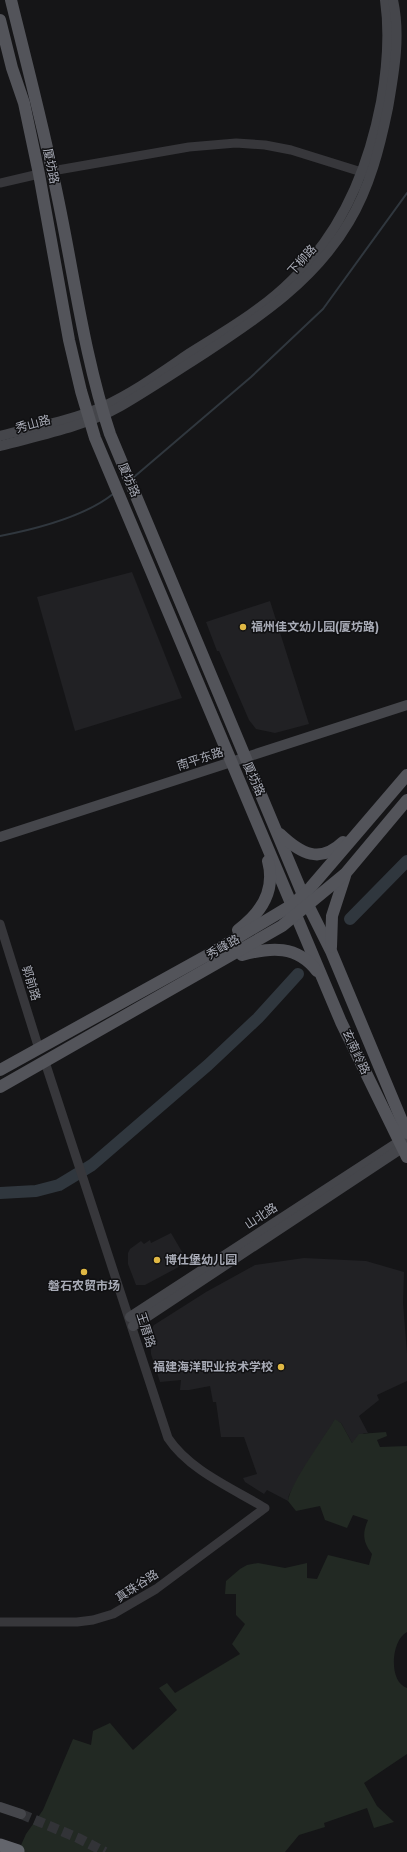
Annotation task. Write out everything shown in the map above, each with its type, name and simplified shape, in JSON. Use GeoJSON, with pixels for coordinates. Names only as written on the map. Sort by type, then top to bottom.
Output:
{"type":"FeatureCollection","features":[{"type":"Feature","properties":{"kind":"highway"},"geometry":{"type":"LineString","coordinates":[[0,1845],[18,1851]]}},
{"type":"Feature","properties":{"kind":"main road","name":"厦坊路"},"geometry":{"type":"LineString","coordinates":[[11,0],[52,171],[89,356],[103,411],[131,484],[244,756],[277,830],[305,901],[327,932]]}},
{"type":"Feature","properties":{"kind":"main road","name":"下柳路"},"geometry":{"type":"LineString","coordinates":[[71,422],[89,417],[140,395],[249,324],[288,294],[320,261],[348,223],[359,204],[378,115],[386,68],[388,30],[385,0]]}},
{"type":"Feature","properties":{"kind":"main road","name":"下柳路"},"geometry":{"type":"LineString","coordinates":[[366,174],[384,125],[396,56],[396,30],[393,0]]}},
{"type":"Feature","properties":{"kind":"main road","name":"厦坊路"},"geometry":{"type":"LineString","coordinates":[[0,20],[12,68],[24,103],[39,174],[69,340],[95,438],[310,946]]}},
{"type":"Feature","properties":{"kind":"main road","name":"秀山路"},"geometry":{"type":"LineString","coordinates":[[0,436],[71,422]]}},
{"type":"Feature","properties":{"kind":"main road","name":"秀山路"},"geometry":{"type":"LineString","coordinates":[[0,446],[71,422]]}},
{"type":"Feature","properties":{"kind":"main road","name":"南平东路"},"geometry":{"type":"LineString","coordinates":[[244,756],[407,700]]}},
{"type":"Feature","properties":{"kind":"main road","name":"南平东路"},"geometry":{"type":"LineString","coordinates":[[0,830],[407,705]]}},
{"type":"Feature","properties":{"kind":"main road","name":"南平东路"},"geometry":{"type":"LineString","coordinates":[[0,837],[231,760]]}},
{"type":"Feature","properties":{"kind":"main road","name":"秀峰路"},"geometry":{"type":"LineString","coordinates":[[305,901],[362,827],[407,775]]}},
{"type":"Feature","properties":{"kind":"main road","name":"秀峰路"},"geometry":{"type":"LineString","coordinates":[[0,1087],[227,959],[305,901],[345,874],[407,800]]}},
{"type":"Feature","properties":{"kind":"main road"},"geometry":{"type":"LineString","coordinates":[[277,830],[297,849],[317,854],[336,848],[362,827]]}},
{"type":"Feature","properties":{"kind":"main road"},"geometry":{"type":"LineString","coordinates":[[215,951],[254,918],[267,896],[270,874],[264,838]]}},
{"type":"Feature","properties":{"kind":"main road"},"geometry":{"type":"LineString","coordinates":[[327,932],[345,874]]}},
{"type":"Feature","properties":{"kind":"main road","name":"秀峰路"},"geometry":{"type":"LineString","coordinates":[[0,1070],[215,951],[294,910]]}},
{"type":"Feature","properties":{"kind":"main road","name":"玄南岭路"},"geometry":{"type":"LineString","coordinates":[[327,932],[331,951],[407,1133]]}},
{"type":"Feature","properties":{"kind":"main road","name":"玄南岭路"},"geometry":{"type":"LineString","coordinates":[[310,946],[341,1022],[404,1146]]}},
{"type":"Feature","properties":{"kind":"main road"},"geometry":{"type":"LineString","coordinates":[[227,959],[268,949],[287,951],[300,956],[311,963],[325,981]]}},
{"type":"Feature","properties":{"kind":"main road","name":"山北路"},"geometry":{"type":"LineString","coordinates":[[131,1321],[404,1146]]}},
{"type":"Feature","properties":{"kind":"main road"},"geometry":{"type":"LineString","coordinates":[[0,1807],[20,1814]]}},
{"type":"Feature","properties":{"kind":"street"},"geometry":{"type":"LineString","coordinates":[[52,171],[189,147],[236,143],[291,150],[366,174]]}},
{"type":"Feature","properties":{"kind":"street"},"geometry":{"type":"LineString","coordinates":[[0,183],[39,174]]}},
{"type":"Feature","properties":{"kind":"street","name":"郭前路"},"geometry":{"type":"LineString","coordinates":[[0,924],[39,1049]]}},
{"type":"Feature","properties":{"kind":"street","name":"王厝路"},"geometry":{"type":"LineString","coordinates":[[45,1062],[131,1321],[164,1427],[174,1446],[194,1465],[265,1508]]}},
{"type":"Feature","properties":{"kind":"street","name":"真珠谷路"},"geometry":{"type":"LineString","coordinates":[[0,1622],[85,1621],[113,1614],[156,1588],[265,1508]]}},
{"type":"Feature","properties":{"kind":"shaded area"},"geometry":{"type":"Polygon","coordinates":[[[132,572],[182,698],[75,731],[37,597],[132,572]]]}},
{"type":"Feature","properties":{"kind":"shaded area"},"geometry":{"type":"Polygon","coordinates":[[[270,601],[309,724],[275,733],[256,729],[249,720],[219,651],[217,651],[206,622],[270,601]]]}},
{"type":"Feature","properties":{"kind":"shaded area","name":"博仕堡幼儿园"},"geometry":{"type":"Polygon","coordinates":[[[171,1233],[188,1262],[145,1285],[136,1285],[128,1264],[128,1253],[130,1249],[141,1241],[144,1244],[150,1240],[151,1243],[171,1233]]]}},
{"type":"Feature","properties":{"kind":"shaded area","name":"福建海洋职业技术学校"},"geometry":{"type":"Polygon","coordinates":[[[304,1258],[366,1261],[404,1272],[403,1303],[407,1353],[407,1381],[377,1395],[379,1400],[359,1416],[368,1433],[364,1433],[352,1443],[341,1423],[335,1420],[304,1469],[289,1495],[288,1501],[267,1490],[264,1494],[245,1482],[243,1478],[257,1474],[244,1437],[221,1437],[216,1402],[213,1402],[210,1386],[180,1390],[181,1380],[160,1382],[151,1354],[150,1332],[154,1325],[206,1292],[255,1265],[304,1258]]]}},
{"type":"Feature","properties":{"kind":"shaded area"},"geometry":{"type":"Polygon","coordinates":[[[335,1419],[341,1423],[352,1443],[359,1434],[386,1432],[387,1436],[377,1440],[380,1447],[407,1446],[407,1632],[402,1636],[398,1643],[395,1652],[394,1670],[401,1684],[407,1688],[407,1754],[364,1783],[377,1806],[394,1822],[374,1828],[367,1808],[324,1823],[325,1827],[299,1835],[285,1852],[18,1852],[26,1834],[43,1810],[73,1739],[91,1745],[93,1731],[110,1723],[133,1750],[177,1710],[159,1688],[167,1683],[175,1693],[240,1654],[232,1644],[245,1624],[236,1615],[236,1594],[225,1594],[226,1581],[240,1569],[247,1565],[258,1563],[285,1568],[307,1563],[307,1578],[317,1579],[328,1555],[369,1565],[372,1554],[364,1538],[368,1520],[353,1515],[347,1528],[325,1520],[320,1506],[296,1511],[288,1501],[290,1493],[301,1472],[335,1419]]]}},
{"type":"Feature","properties":{"kind":"waterway"},"geometry":{"type":"LineString","coordinates":[[134,477],[251,377],[323,309],[407,193]]}},
{"type":"Feature","properties":{"kind":"waterway"},"geometry":{"type":"LineString","coordinates":[[0,536],[44,526],[74,516],[113,494]]}},
{"type":"Feature","properties":{"kind":"waterway"},"geometry":{"type":"LineString","coordinates":[[350,919],[407,861]]}},
{"type":"Feature","properties":{"kind":"waterway"},"geometry":{"type":"LineString","coordinates":[[0,1193],[36,1191],[59,1185],[92,1165],[208,1065],[258,1018],[298,974]]}},
{"type":"Feature","properties":{"kind":"tunnel"},"geometry":{"type":"LineString","coordinates":[[21,1814],[78,1838],[105,1852]]}},
{"type":"Feature","properties":{"kind":"place","name":"福州佳文幼儿园(厦坊路)"},"geometry":{"type":"Point","coordinates":[243,627]}},
{"type":"Feature","properties":{"kind":"place","name":"博仕堡幼儿园"},"geometry":{"type":"Point","coordinates":[157,1260]}},
{"type":"Feature","properties":{"kind":"place","name":"磐石农贸市场"},"geometry":{"type":"Point","coordinates":[84,1272]}},
{"type":"Feature","properties":{"kind":"place","name":"福建海洋职业技术学校"},"geometry":{"type":"Point","coordinates":[281,1367]}}]}
